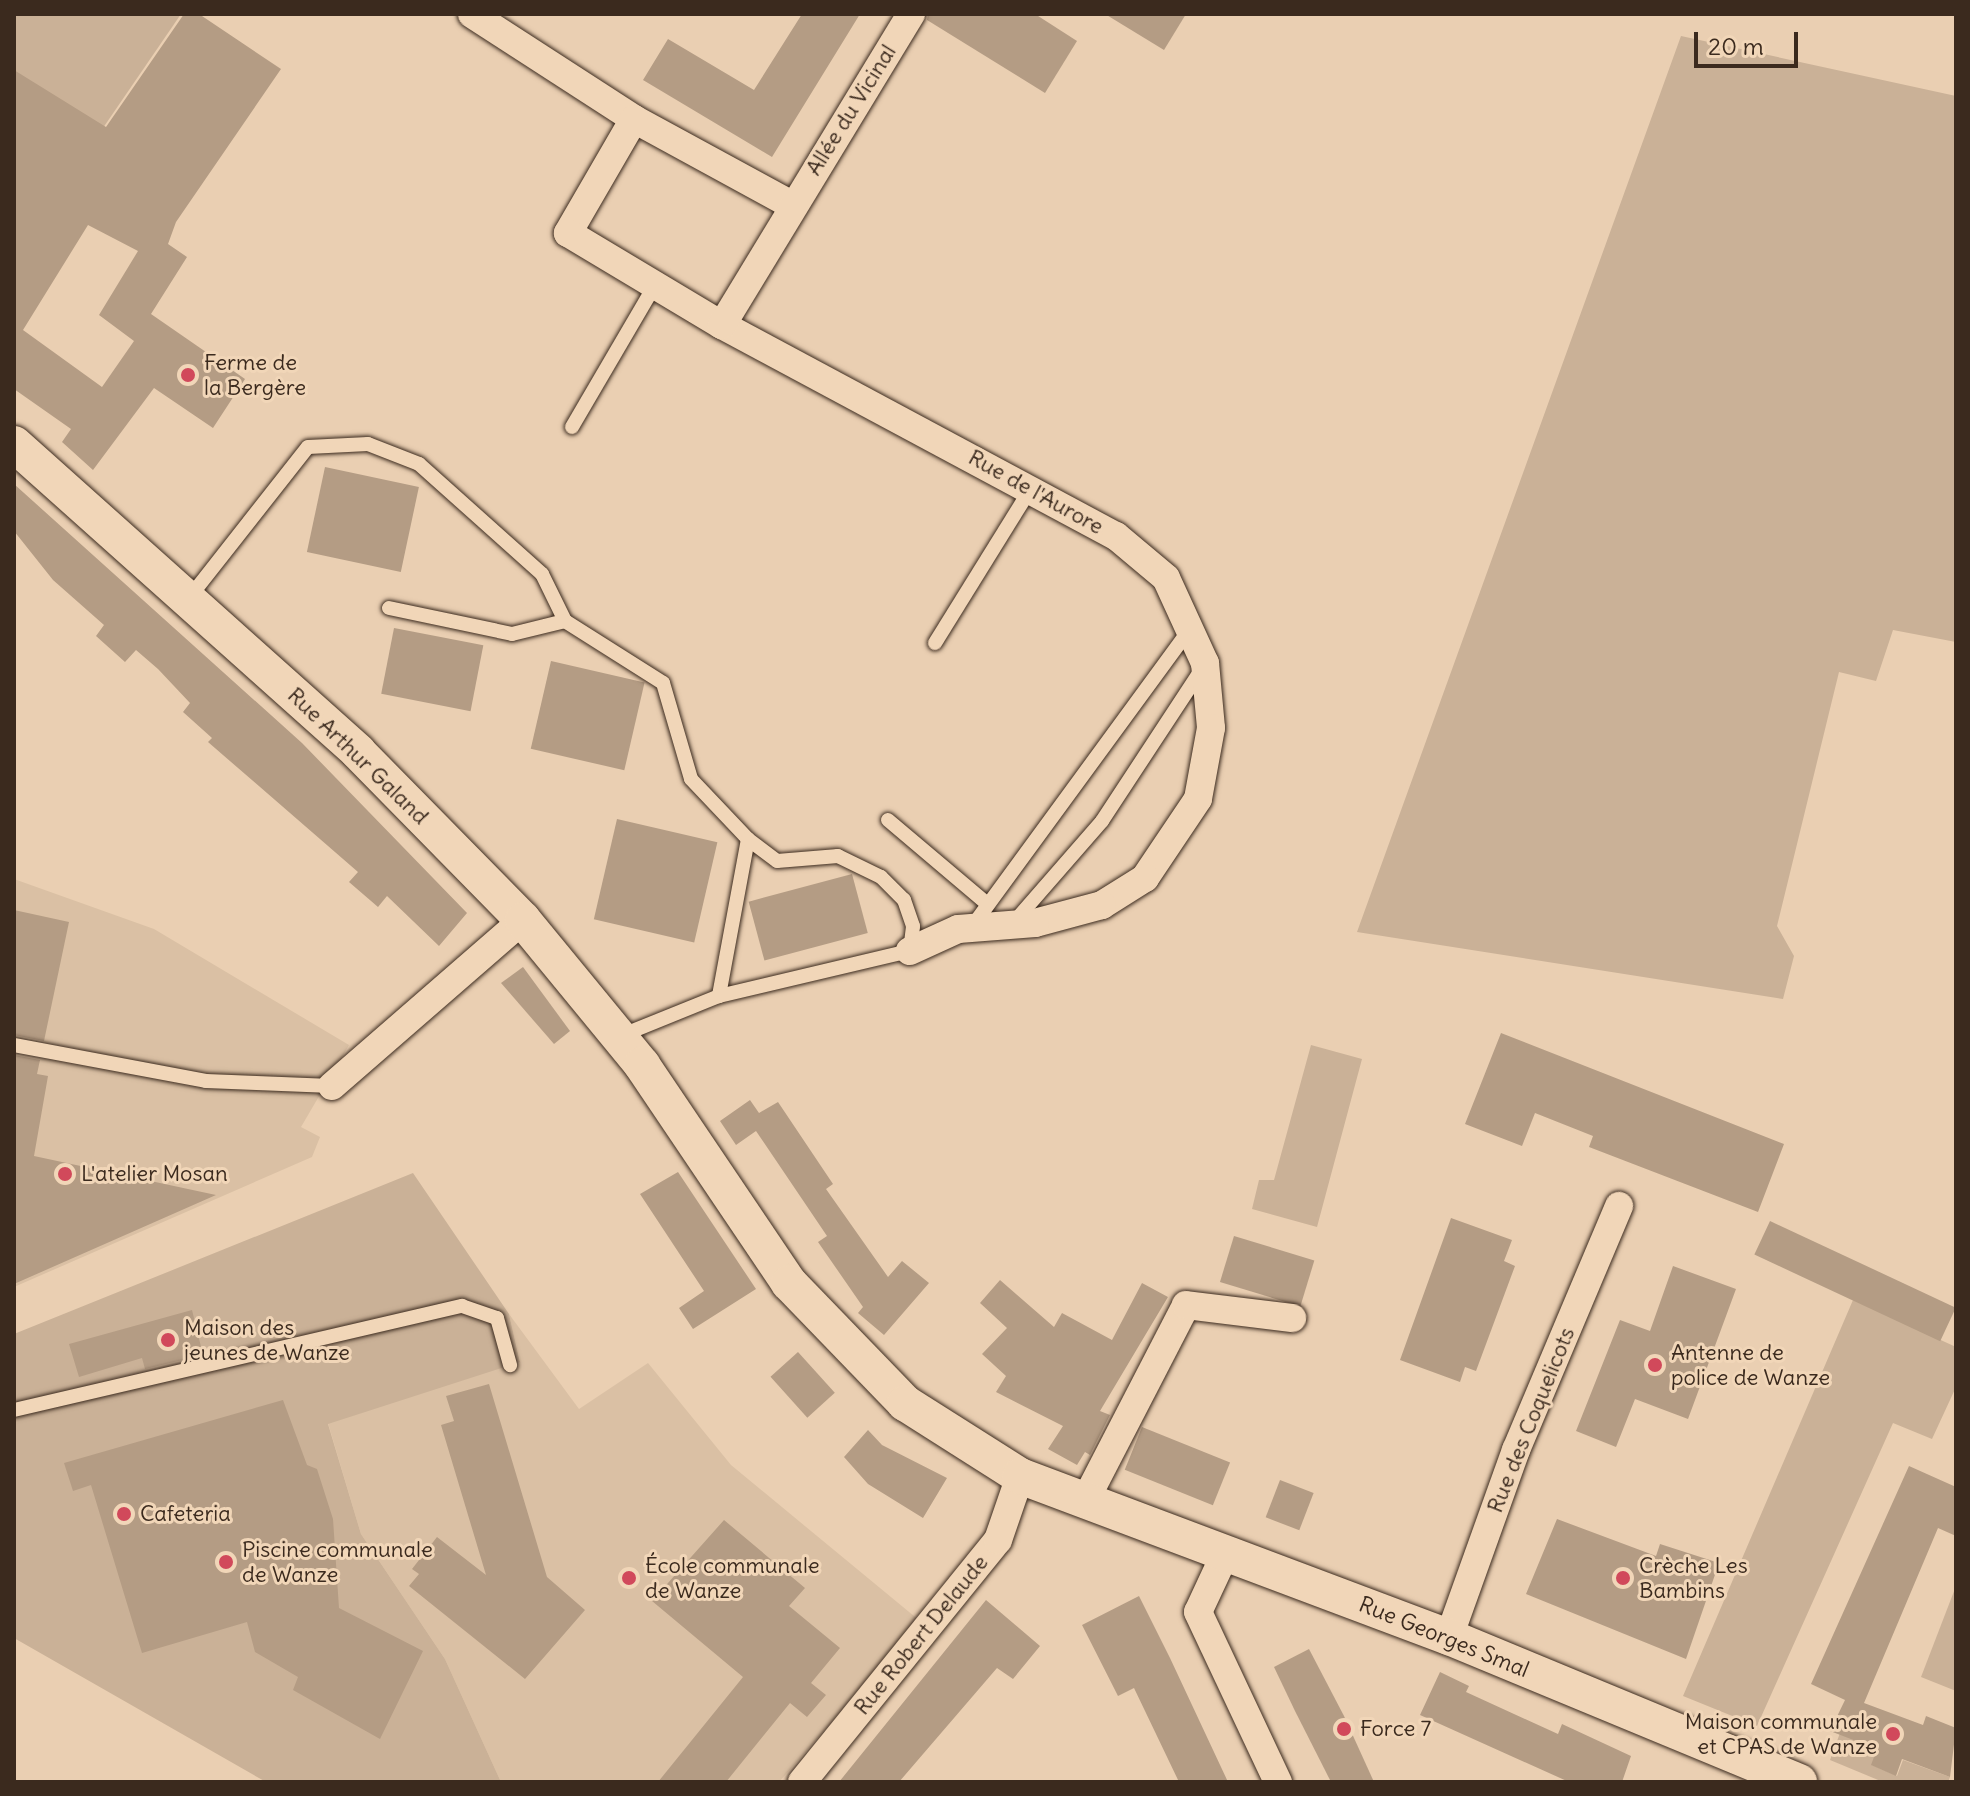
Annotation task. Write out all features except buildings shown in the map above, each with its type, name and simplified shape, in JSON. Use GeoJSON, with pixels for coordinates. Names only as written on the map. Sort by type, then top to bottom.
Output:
{"type":"FeatureCollection","features":[{"type":"Feature","properties":{"kind":"street"},"geometry":{"type":"LineString","coordinates":[[472,14],[634,119],[792,205]]}},
{"type":"Feature","properties":{"kind":"street","name":"Allée du Vicinal"},"geometry":{"type":"LineString","coordinates":[[722,325],[792,205],[911,14]]}},
{"type":"Feature","properties":{"kind":"street","name":"Rue de l'Aurore"},"geometry":{"type":"LineString","coordinates":[[634,119],[568,233],[722,325],[1031,487],[1116,536],[1166,578],[1205,663],[1211,728],[1206,770],[1176,838],[1145,878],[1102,905],[1011,925],[971,928],[910,951]]}},
{"type":"Feature","properties":{"kind":"street","name":"Rue Arthur Galand"},"geometry":{"type":"LineString","coordinates":[[14,444],[358,752],[523,920],[619,1036],[789,1283],[853,1355]]}},
{"type":"Feature","properties":{"kind":"street"},"geometry":{"type":"LineString","coordinates":[[332,1086],[523,920]]}},
{"type":"Feature","properties":{"kind":"street","name":"Rue des Coquelicots"},"geometry":{"type":"LineString","coordinates":[[1449,1637],[1516,1450],[1619,1206]]}},
{"type":"Feature","properties":{"kind":"street"},"geometry":{"type":"LineString","coordinates":[[1085,1501],[1186,1305],[1292,1318]]}},
{"type":"Feature","properties":{"kind":"street","name":"Rue Georges Smal"},"geometry":{"type":"LineString","coordinates":[[853,1355],[905,1403],[1020,1476],[1449,1637],[1799,1782]]}},
{"type":"Feature","properties":{"kind":"street","name":"Rue Robert Delaude"},"geometry":{"type":"LineString","coordinates":[[802,1782],[998,1540],[1020,1476]]}},
{"type":"Feature","properties":{"kind":"street"},"geometry":{"type":"LineString","coordinates":[[1226,1552],[1198,1612],[1278,1782]]}},
{"type":"Feature","properties":{"kind":"lane"},"geometry":{"type":"LineString","coordinates":[[572,427],[655,285]]}},
{"type":"Feature","properties":{"kind":"lane"},"geometry":{"type":"LineString","coordinates":[[189,598],[308,447],[368,444],[419,464],[542,574],[565,621],[663,683],[691,779],[748,839],[777,861],[838,856],[881,877],[904,900],[913,926],[910,951],[719,996],[619,1036]]}},
{"type":"Feature","properties":{"kind":"lane"},"geometry":{"type":"LineString","coordinates":[[935,643],[1031,487]]}},
{"type":"Feature","properties":{"kind":"lane"},"geometry":{"type":"LineString","coordinates":[[389,608],[512,634],[565,621]]}},
{"type":"Feature","properties":{"kind":"lane"},"geometry":{"type":"LineString","coordinates":[[971,928],[984,901],[1189,626]]}},
{"type":"Feature","properties":{"kind":"lane"},"geometry":{"type":"LineString","coordinates":[[1011,925],[1102,821],[1205,663]]}},
{"type":"Feature","properties":{"kind":"lane"},"geometry":{"type":"LineString","coordinates":[[888,820],[984,901]]}},
{"type":"Feature","properties":{"kind":"lane"},"geometry":{"type":"LineString","coordinates":[[719,996],[748,839]]}},
{"type":"Feature","properties":{"kind":"lane"},"geometry":{"type":"LineString","coordinates":[[14,1045],[206,1081],[332,1086]]}},
{"type":"Feature","properties":{"kind":"lane"},"geometry":{"type":"LineString","coordinates":[[14,1410],[462,1306],[497,1318],[510,1365]]}},
{"type":"Feature","properties":{"kind":"shaded area"},"geometry":{"type":"Polygon","coordinates":[[[14,14],[181,14],[14,258],[14,14]]]}},
{"type":"Feature","properties":{"kind":"shaded area"},"geometry":{"type":"Polygon","coordinates":[[[1681,36],[1956,96],[1956,642],[1893,630],[1876,681],[1839,672],[1777,926],[1794,956],[1783,999],[1357,932],[1681,36]]]}},
{"type":"Feature","properties":{"kind":"shaded area"},"geometry":{"type":"Polygon","coordinates":[[[14,879],[154,929],[349,1045],[301,1127],[320,1137],[312,1157],[14,1287],[14,879]]]}},
{"type":"Feature","properties":{"kind":"shaded area"},"geometry":{"type":"Polygon","coordinates":[[[1311,1045],[1362,1059],[1317,1227],[1252,1209],[1259,1180],[1274,1180],[1311,1045]]]}},
{"type":"Feature","properties":{"kind":"shaded area"},"geometry":{"type":"Polygon","coordinates":[[[413,1173],[509,1314],[520,1362],[328,1424],[361,1534],[445,1659],[501,1782],[266,1782],[14,1638],[14,1334],[413,1173]]]}},
{"type":"Feature","properties":{"kind":"shaded area"},"geometry":{"type":"Polygon","coordinates":[[[1853,1300],[1956,1347],[1956,1387],[1932,1439],[1893,1423],[1757,1726],[1683,1696],[1853,1300]]]}},
{"type":"Feature","properties":{"kind":"shaded area","name":"École communale de Wanze"},"geometry":{"type":"Polygon","coordinates":[[[509,1314],[579,1409],[648,1363],[731,1465],[920,1621],[779,1782],[501,1782],[445,1659],[361,1534],[328,1423],[520,1361],[509,1314]]]}},
{"type":"Feature","properties":{"kind":"shaded area"},"geometry":{"type":"Polygon","coordinates":[[[1956,1586],[1956,1691],[1921,1677],[1956,1586]]]}},
{"type":"Feature","properties":{"kind":"shaded area"},"geometry":{"type":"Polygon","coordinates":[[[1840,1733],[1878,1747],[1872,1765],[1897,1776],[1903,1760],[1950,1777],[1948,1782],[1883,1782],[1830,1760],[1840,1733]]]}},
{"type":"Feature","properties":{"kind":"place","name":"Ferme de la Bergère"},"geometry":{"type":"Point","coordinates":[188,375]}},
{"type":"Feature","properties":{"kind":"place","name":"L'atelier Mosan"},"geometry":{"type":"Point","coordinates":[65,1174]}},
{"type":"Feature","properties":{"kind":"place","name":"Maison des jeunes de Wanze"},"geometry":{"type":"Point","coordinates":[168,1340]}},
{"type":"Feature","properties":{"kind":"place","name":"Antenne de police de Wanze"},"geometry":{"type":"Point","coordinates":[1655,1365]}},
{"type":"Feature","properties":{"kind":"place","name":"Cafeteria"},"geometry":{"type":"Point","coordinates":[124,1514]}},
{"type":"Feature","properties":{"kind":"place","name":"Piscine communale de Wanze"},"geometry":{"type":"Point","coordinates":[226,1562]}},
{"type":"Feature","properties":{"kind":"place","name":"École communale de Wanze"},"geometry":{"type":"Point","coordinates":[629,1578]}},
{"type":"Feature","properties":{"kind":"place","name":"Crèche Les Bambins"},"geometry":{"type":"Point","coordinates":[1623,1578]}},
{"type":"Feature","properties":{"kind":"place","name":"Force 7"},"geometry":{"type":"Point","coordinates":[1344,1729]}},
{"type":"Feature","properties":{"kind":"place","name":"Maison communale et CPAS de Wanze"},"geometry":{"type":"Point","coordinates":[1893,1734]}}]}
